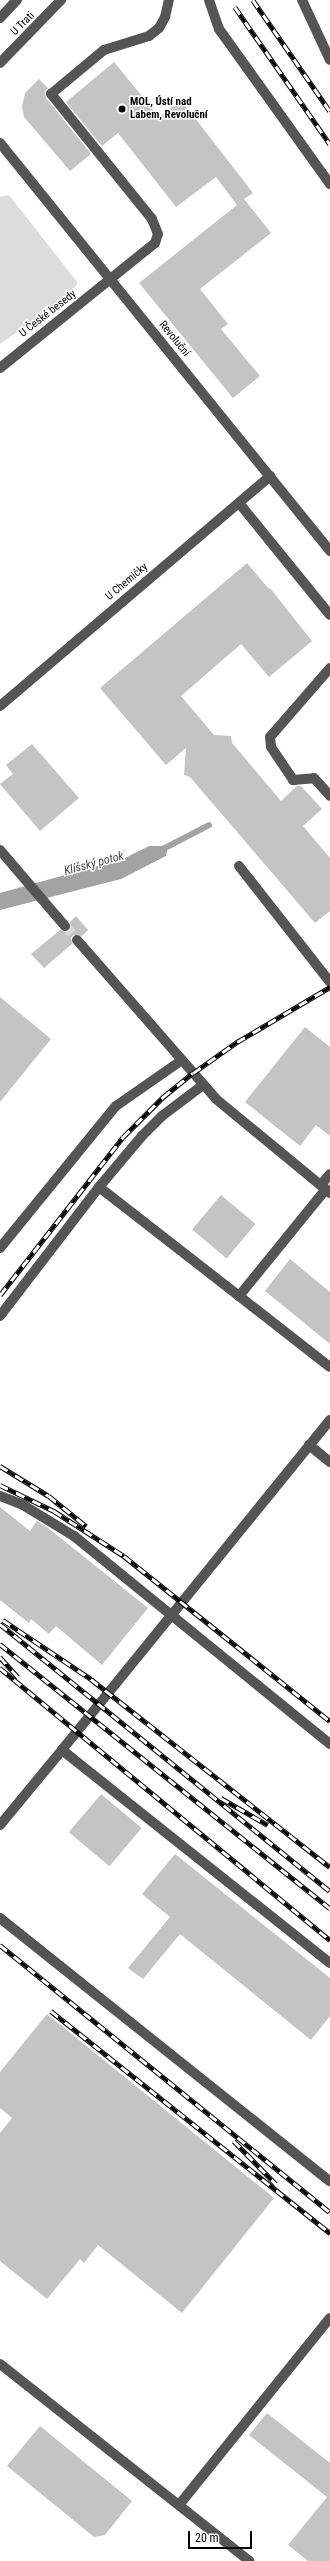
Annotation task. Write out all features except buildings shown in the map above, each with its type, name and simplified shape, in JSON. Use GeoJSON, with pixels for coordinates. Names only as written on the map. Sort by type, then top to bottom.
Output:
{"type":"FeatureCollection","features":[{"type":"Feature","properties":{"kind":"street","name":"U Trati"},"geometry":{"type":"LineString","coordinates":[[0,18],[17,0]]}},
{"type":"Feature","properties":{"kind":"street","name":"U Trati"},"geometry":{"type":"LineString","coordinates":[[0,63],[61,0]]}},
{"type":"Feature","properties":{"kind":"street","name":"U České besedy"},"geometry":{"type":"LineString","coordinates":[[0,368],[155,243],[157,228],[51,94],[104,50],[149,36],[159,28],[166,17],[169,0]]}},
{"type":"Feature","properties":{"kind":"street"},"geometry":{"type":"LineString","coordinates":[[210,0],[219,29],[330,184]]}},
{"type":"Feature","properties":{"kind":"street"},"geometry":{"type":"LineString","coordinates":[[302,0],[330,60]]}},
{"type":"Feature","properties":{"kind":"street","name":"Revoluční"},"geometry":{"type":"LineString","coordinates":[[0,143],[330,551]]}},
{"type":"Feature","properties":{"kind":"street","name":"U Chemičky"},"geometry":{"type":"LineString","coordinates":[[0,706],[270,476]]}},
{"type":"Feature","properties":{"kind":"street"},"geometry":{"type":"LineString","coordinates":[[239,503],[330,616]]}},
{"type":"Feature","properties":{"kind":"street"},"geometry":{"type":"LineString","coordinates":[[330,668],[270,737],[271,747],[293,780],[314,778],[330,796]]}},
{"type":"Feature","properties":{"kind":"street"},"geometry":{"type":"LineString","coordinates":[[0,850],[65,926]]}},
{"type":"Feature","properties":{"kind":"street"},"geometry":{"type":"LineString","coordinates":[[239,866],[330,982]]}},
{"type":"Feature","properties":{"kind":"street"},"geometry":{"type":"LineString","coordinates":[[77,940],[203,1086],[326,1189]]}},
{"type":"Feature","properties":{"kind":"street"},"geometry":{"type":"LineString","coordinates":[[0,1248],[116,1106],[182,1060]]}},
{"type":"Feature","properties":{"kind":"street"},"geometry":{"type":"LineString","coordinates":[[0,1316],[99,1187],[142,1136],[162,1116],[203,1086]]}},
{"type":"Feature","properties":{"kind":"street"},"geometry":{"type":"LineString","coordinates":[[239,1296],[326,1189],[330,1174]]}},
{"type":"Feature","properties":{"kind":"street"},"geometry":{"type":"LineString","coordinates":[[99,1187],[330,1367]]}},
{"type":"Feature","properties":{"kind":"street"},"geometry":{"type":"LineString","coordinates":[[0,1825],[330,1420]]}},
{"type":"Feature","properties":{"kind":"street"},"geometry":{"type":"LineString","coordinates":[[309,1446],[330,1462]]}},
{"type":"Feature","properties":{"kind":"street"},"geometry":{"type":"LineString","coordinates":[[0,1496],[29,1508],[74,1536],[330,1744]]}},
{"type":"Feature","properties":{"kind":"street"},"geometry":{"type":"LineString","coordinates":[[62,1750],[330,1963]]}},
{"type":"Feature","properties":{"kind":"street"},"geometry":{"type":"LineString","coordinates":[[0,1918],[330,2181]]}},
{"type":"Feature","properties":{"kind":"street"},"geometry":{"type":"LineString","coordinates":[[179,2505],[330,2318]]}},
{"type":"Feature","properties":{"kind":"street"},"geometry":{"type":"LineString","coordinates":[[0,2364],[249,2561]]}},
{"type":"Feature","properties":{"kind":"shaded area"},"geometry":{"type":"Polygon","coordinates":[[[9,195],[78,283],[66,298],[0,344],[0,197],[9,195]]]}},
{"type":"Feature","properties":{"kind":"shaded area"},"geometry":{"type":"Polygon","coordinates":[[[149,846],[168,846],[166,856],[121,879],[0,910],[0,893],[123,859],[149,846]]]}},
{"type":"Feature","properties":{"kind":"waterway","name":"Klíšský potok"},"geometry":{"type":"LineString","coordinates":[[161,850],[209,825]]}},
{"type":"Feature","properties":{"kind":"tunnel"},"geometry":{"type":"LineString","coordinates":[[65,926],[77,940]]}},
{"type":"Feature","properties":{"kind":"railway"},"geometry":{"type":"LineString","coordinates":[[253,0],[330,111]]}},
{"type":"Feature","properties":{"kind":"railway"},"geometry":{"type":"LineString","coordinates":[[235,7],[330,144]]}},
{"type":"Feature","properties":{"kind":"railway"},"geometry":{"type":"LineString","coordinates":[[0,1295],[123,1137],[163,1097],[193,1073],[237,1042],[330,987]]}},
{"type":"Feature","properties":{"kind":"railway"},"geometry":{"type":"LineString","coordinates":[[0,1466],[49,1496],[86,1526]]}},
{"type":"Feature","properties":{"kind":"railway"},"geometry":{"type":"LineString","coordinates":[[0,1485],[54,1511],[124,1556],[330,1721]]}},
{"type":"Feature","properties":{"kind":"railway"},"geometry":{"type":"LineString","coordinates":[[3,1620],[91,1679],[330,1867]]}},
{"type":"Feature","properties":{"kind":"railway"},"geometry":{"type":"LineString","coordinates":[[0,1624],[330,1891]]}},
{"type":"Feature","properties":{"kind":"railway"},"geometry":{"type":"LineString","coordinates":[[0,1644],[330,1908]]}},
{"type":"Feature","properties":{"kind":"railway"},"geometry":{"type":"LineString","coordinates":[[0,1657],[18,1677]]}},
{"type":"Feature","properties":{"kind":"railway"},"geometry":{"type":"LineString","coordinates":[[0,1668],[330,1940]]}},
{"type":"Feature","properties":{"kind":"railway"},"geometry":{"type":"LineString","coordinates":[[221,1798],[268,1825]]}},
{"type":"Feature","properties":{"kind":"railway"},"geometry":{"type":"LineString","coordinates":[[0,1945],[330,2212]]}},
{"type":"Feature","properties":{"kind":"railway"},"geometry":{"type":"LineString","coordinates":[[51,2011],[330,2233]]}},
{"type":"Feature","properties":{"kind":"railway"},"geometry":{"type":"LineString","coordinates":[[234,2141],[276,2184]]}},
{"type":"Feature","properties":{"kind":"place","name":"MOL, Ústí nad Labem, Revoluční"},"geometry":{"type":"Point","coordinates":[122,109]}}]}
